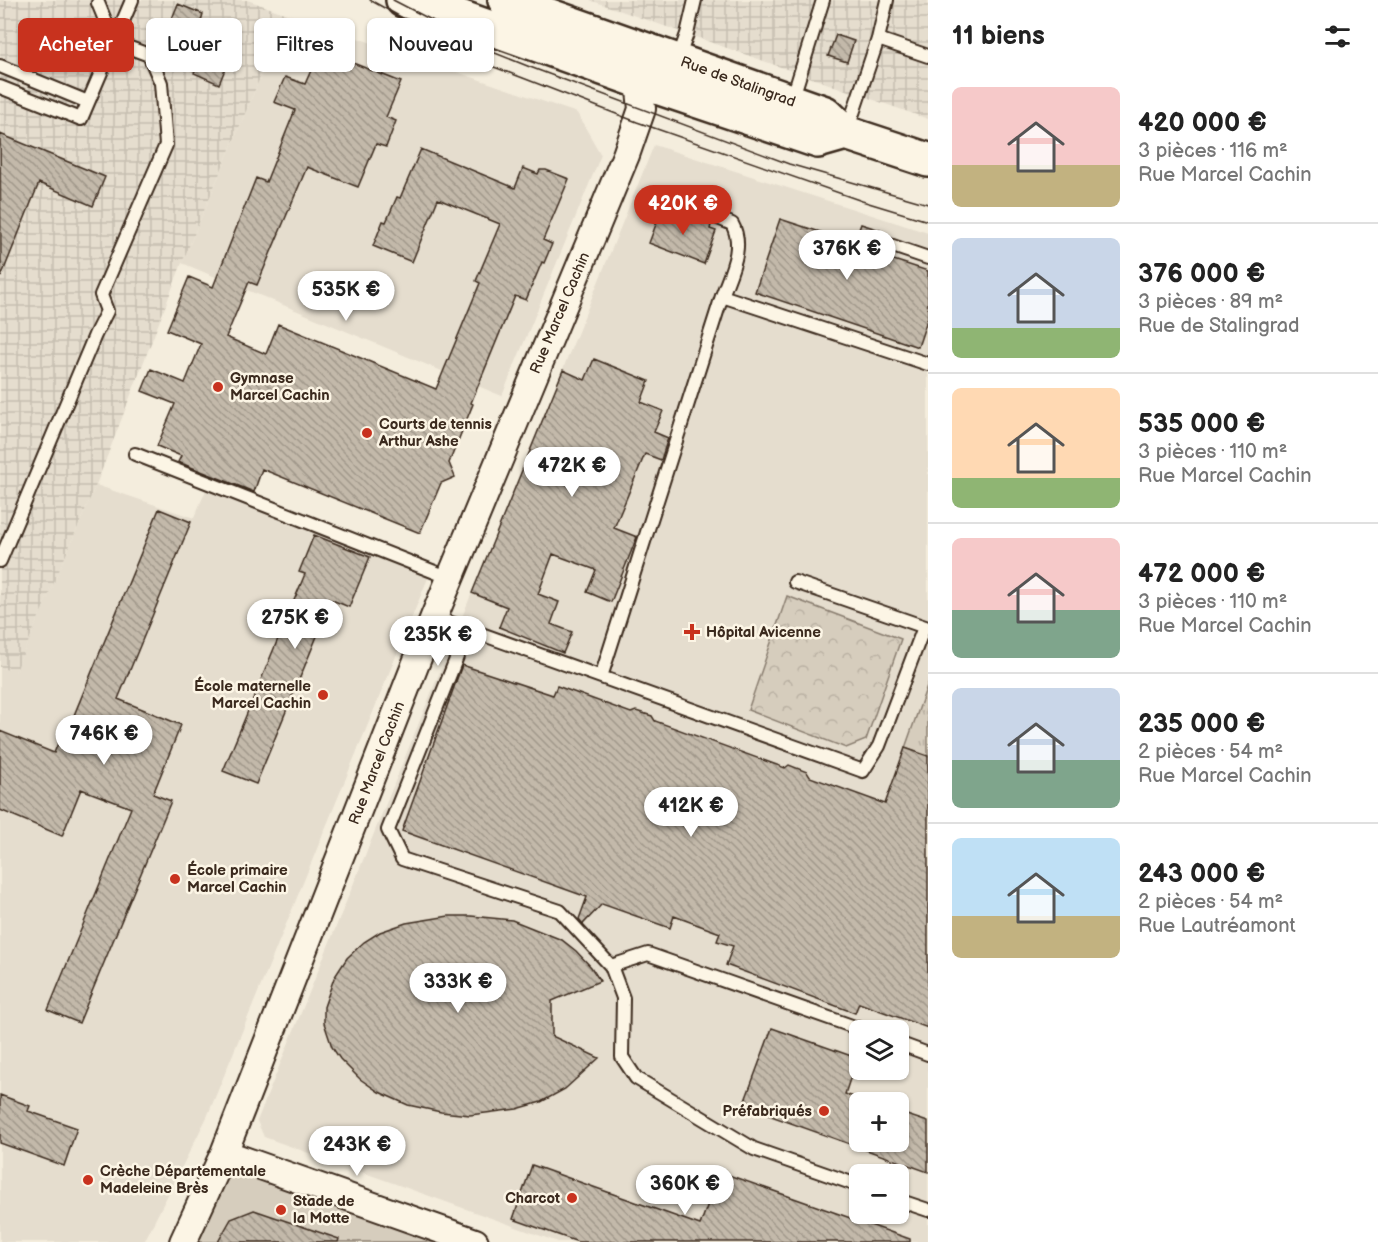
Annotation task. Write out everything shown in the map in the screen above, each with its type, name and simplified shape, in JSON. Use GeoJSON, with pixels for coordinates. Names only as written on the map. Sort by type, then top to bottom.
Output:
{"type":"FeatureCollection","features":[{"type":"Feature","properties":{"kind":"main road","name":"Rue de Stalingrad"},"geometry":{"type":"LineString","coordinates":[[402,0],[460,17],[639,81],[818,141],[846,132]]}},
{"type":"Feature","properties":{"kind":"main road","name":"Rue de Stalingrad"},"geometry":{"type":"LineString","coordinates":[[505,0],[825,113],[846,132],[928,160]]}},
{"type":"Feature","properties":{"kind":"main road"},"geometry":{"type":"LineString","coordinates":[[623,42],[639,81]]}},
{"type":"Feature","properties":{"kind":"street","name":"Rue Marcel Cachin"},"geometry":{"type":"LineString","coordinates":[[183,1242],[224,1153],[434,617],[626,154],[642,109],[639,81]]}},
{"type":"Feature","properties":{"kind":"street"},"geometry":{"type":"LineString","coordinates":[[224,1153],[425,1232],[475,1242]]}},
{"type":"Feature","properties":{"kind":"lane"},"geometry":{"type":"LineString","coordinates":[[124,18],[132,0]]}},
{"type":"Feature","properties":{"kind":"lane"},"geometry":{"type":"LineString","coordinates":[[677,61],[687,34],[695,0]]}},
{"type":"Feature","properties":{"kind":"lane"},"geometry":{"type":"LineString","coordinates":[[791,101],[823,0]]}},
{"type":"Feature","properties":{"kind":"lane"},"geometry":{"type":"LineString","coordinates":[[846,132],[878,39],[887,0]]}},
{"type":"Feature","properties":{"kind":"lane"},"geometry":{"type":"LineString","coordinates":[[98,3],[104,18]]}},
{"type":"Feature","properties":{"kind":"lane"},"geometry":{"type":"LineString","coordinates":[[878,39],[928,56]]}},
{"type":"Feature","properties":{"kind":"lane"},"geometry":{"type":"LineString","coordinates":[[0,561],[94,335],[107,311],[101,295],[166,145],[161,83],[149,55],[134,49]]}},
{"type":"Feature","properties":{"kind":"lane"},"geometry":{"type":"LineString","coordinates":[[0,66],[88,102]]}},
{"type":"Feature","properties":{"kind":"lane"},"geometry":{"type":"LineString","coordinates":[[0,87],[81,119],[101,72]]}},
{"type":"Feature","properties":{"kind":"lane"},"geometry":{"type":"LineString","coordinates":[[602,677],[738,250],[738,234],[732,224],[699,210]]}},
{"type":"Feature","properties":{"kind":"lane"},"geometry":{"type":"LineString","coordinates":[[884,243],[928,258]]}},
{"type":"Feature","properties":{"kind":"lane"},"geometry":{"type":"LineString","coordinates":[[722,296],[928,364]]}},
{"type":"Feature","properties":{"kind":"lane"},"geometry":{"type":"LineString","coordinates":[[135,454],[450,578]]}},
{"type":"Feature","properties":{"kind":"lane"},"geometry":{"type":"LineString","coordinates":[[434,617],[863,771],[879,746],[926,627],[795,582]]}},
{"type":"Feature","properties":{"kind":"lane"},"geometry":{"type":"LineString","coordinates":[[468,629],[388,830],[402,858],[560,910],[612,966],[624,998],[622,1056],[636,1078],[754,1149],[849,1182]]}},
{"type":"Feature","properties":{"kind":"lane"},"geometry":{"type":"LineString","coordinates":[[612,966],[648,954],[849,1025]]}},
{"type":"Feature","properties":{"kind":"lane"},"geometry":{"type":"LineString","coordinates":[[909,1047],[928,1054]]}},
{"type":"Feature","properties":{"kind":"lane"},"geometry":{"type":"LineString","coordinates":[[909,1204],[928,1210]]}},
{"type":"Feature","properties":{"kind":"shaded area"},"geometry":{"type":"Polygon","coordinates":[[[0,0],[247,0],[287,14],[285,18],[254,18],[254,72],[263,72],[182,263],[96,485],[15,673],[0,667],[0,0]]]}},
{"type":"Feature","properties":{"kind":"shaded area"},"geometry":{"type":"Polygon","coordinates":[[[590,0],[928,0],[928,119],[724,47],[590,0]]]}},
{"type":"Feature","properties":{"kind":"shaded area"},"geometry":{"type":"Polygon","coordinates":[[[287,14],[299,18],[285,18],[287,14]]]}},
{"type":"Feature","properties":{"kind":"shaded area"},"geometry":{"type":"Polygon","coordinates":[[[355,37],[367,41],[367,72],[457,72],[577,113],[601,155],[502,396],[182,263],[263,72],[355,72],[355,37]]]}},
{"type":"Feature","properties":{"kind":"shaded area","name":"Hôpital Avicenne"},"geometry":{"type":"Polygon","coordinates":[[[654,145],[928,233],[928,1242],[558,1242],[264,1137],[257,1121],[654,145]]]}},
{"type":"Feature","properties":{"kind":"shaded area"},"geometry":{"type":"Polygon","coordinates":[[[96,485],[194,518],[206,490],[428,578],[207,1117],[144,1242],[0,1242],[0,667],[15,672],[96,485]]]}},
{"type":"Feature","properties":{"kind":"green space"},"geometry":{"type":"Polygon","coordinates":[[[787,596],[901,639],[866,740],[846,748],[748,710],[787,596]]]}},
{"type":"Feature","properties":{"kind":"green space"},"geometry":{"type":"Polygon","coordinates":[[[928,683],[928,757],[905,748],[928,683]]]}},
{"type":"Feature","properties":{"kind":"green space","name":"Stade de la Motte"},"geometry":{"type":"Polygon","coordinates":[[[245,1172],[441,1242],[194,1242],[226,1178],[245,1172]]]}},
{"type":"Feature","properties":{"kind":"building"},"geometry":{"type":"Polygon","coordinates":[[[178,4],[203,14],[202,18],[172,18],[178,4]]]}},
{"type":"Feature","properties":{"kind":"building"},"geometry":{"type":"Polygon","coordinates":[[[836,35],[854,41],[847,62],[828,56],[836,35]]]}},
{"type":"Feature","properties":{"kind":"building"},"geometry":{"type":"Polygon","coordinates":[[[355,64],[367,69],[367,72],[376,72],[401,82],[386,117],[396,121],[386,147],[376,144],[358,187],[307,167],[257,285],[249,282],[226,337],[266,354],[278,324],[436,389],[480,283],[476,281],[500,224],[438,199],[412,262],[373,246],[383,221],[386,222],[397,197],[400,198],[421,149],[515,188],[523,168],[538,174],[540,170],[546,170],[569,179],[543,240],[552,244],[544,263],[542,262],[526,300],[515,296],[471,403],[473,404],[449,463],[455,477],[441,483],[420,533],[262,469],[254,492],[178,462],[181,456],[157,446],[175,404],[142,391],[151,369],[185,383],[201,344],[167,330],[189,277],[213,287],[256,178],[266,182],[295,110],[274,102],[285,77],[305,84],[310,72],[355,72],[355,64]]]}},
{"type":"Feature","properties":{"kind":"building"},"geometry":{"type":"Polygon","coordinates":[[[194,72],[224,72],[219,84],[194,72]]]}},
{"type":"Feature","properties":{"kind":"building"},"geometry":{"type":"Polygon","coordinates":[[[0,134],[105,177],[93,206],[39,183],[1,277],[0,134]]]}},
{"type":"Feature","properties":{"kind":"building"},"geometry":{"type":"Polygon","coordinates":[[[661,211],[673,215],[674,212],[711,225],[710,229],[716,231],[704,264],[649,243],[661,211]]]}},
{"type":"Feature","properties":{"kind":"building"},"geometry":{"type":"Polygon","coordinates":[[[780,219],[854,243],[861,224],[880,230],[872,253],[928,271],[928,317],[918,347],[755,292],[780,219]]]}},
{"type":"Feature","properties":{"kind":"building"},"geometry":{"type":"Polygon","coordinates":[[[594,359],[649,381],[641,402],[663,411],[654,432],[668,438],[661,460],[645,454],[614,528],[637,537],[611,602],[587,592],[596,570],[553,554],[538,594],[559,602],[551,624],[572,632],[563,653],[499,627],[507,607],[472,593],[563,370],[585,380],[594,359]]]}},
{"type":"Feature","properties":{"kind":"building"},"geometry":{"type":"Polygon","coordinates":[[[159,509],[191,522],[118,699],[181,725],[153,794],[171,801],[79,1023],[48,1010],[131,808],[81,789],[62,836],[0,810],[0,731],[54,753],[68,719],[72,720],[159,509]]]}},
{"type":"Feature","properties":{"kind":"building"},"geometry":{"type":"Polygon","coordinates":[[[314,535],[370,557],[349,607],[332,600],[256,784],[223,771],[305,574],[299,572],[314,535]]]}},
{"type":"Feature","properties":{"kind":"building"},"geometry":{"type":"Polygon","coordinates":[[[462,665],[553,695],[557,686],[631,713],[636,711],[652,716],[655,721],[785,768],[789,765],[807,772],[810,777],[885,804],[905,748],[928,756],[928,1028],[859,1003],[855,1013],[726,965],[733,946],[717,941],[720,933],[674,916],[670,928],[602,904],[583,924],[579,919],[587,897],[402,831],[462,665]]]}},
{"type":"Feature","properties":{"kind":"building"},"geometry":{"type":"Polygon","coordinates":[[[449,916],[512,920],[562,940],[591,967],[600,981],[552,1001],[552,1036],[599,1058],[565,1089],[541,1102],[517,1109],[470,1115],[441,1112],[408,1105],[379,1092],[360,1079],[340,1059],[332,1047],[324,1023],[324,1007],[334,978],[347,958],[364,942],[380,932],[406,923],[449,916]]]}},
{"type":"Feature","properties":{"kind":"building"},"geometry":{"type":"Polygon","coordinates":[[[772,1028],[849,1055],[850,1080],[845,1094],[849,1095],[849,1144],[743,1106],[772,1028]]]}},
{"type":"Feature","properties":{"kind":"building"},"geometry":{"type":"Polygon","coordinates":[[[0,1095],[30,1106],[28,1111],[77,1128],[64,1166],[0,1143],[0,1095]]]}},
{"type":"Feature","properties":{"kind":"building"},"geometry":{"type":"Polygon","coordinates":[[[909,1116],[928,1122],[928,1172],[872,1152],[909,1152],[909,1116]]]}},
{"type":"Feature","properties":{"kind":"building","name":"Charcot"},"geometry":{"type":"Polygon","coordinates":[[[532,1165],[700,1225],[720,1172],[849,1217],[849,1224],[867,1224],[910,1239],[910,1242],[578,1242],[513,1219],[532,1165]]]}},
{"type":"Feature","properties":{"kind":"building"},"geometry":{"type":"Polygon","coordinates":[[[254,1210],[339,1239],[338,1242],[218,1242],[231,1219],[254,1210]]]}},
{"type":"Feature","properties":{"kind":"tram line"},"geometry":{"type":"LineString","coordinates":[[370,0],[486,64],[637,122],[862,201],[928,221]]}},
{"type":"Feature","properties":{"kind":"tram line"},"geometry":{"type":"LineString","coordinates":[[393,0],[495,53],[530,67],[789,164],[928,204]]}},
{"type":"Feature","properties":{"kind":"place","name":"Gymnase Marcel Cachin"},"geometry":{"type":"Point","coordinates":[218,387]}},
{"type":"Feature","properties":{"kind":"place","name":"Courts de tennis Arthur Ashe"},"geometry":{"type":"Point","coordinates":[367,433]}},
{"type":"Feature","properties":{"kind":"place","name":"Hôpital Avicenne"},"geometry":{"type":"Point","coordinates":[692,632]}},
{"type":"Feature","properties":{"kind":"place","name":"École maternelle Marcel Cachin"},"geometry":{"type":"Point","coordinates":[323,695]}},
{"type":"Feature","properties":{"kind":"place","name":"École primaire Marcel Cachin"},"geometry":{"type":"Point","coordinates":[175,879]}},
{"type":"Feature","properties":{"kind":"place","name":"Préfabriqués"},"geometry":{"type":"Point","coordinates":[824,1111]}},
{"type":"Feature","properties":{"kind":"place","name":"Crèche Départementale Madeleine Brès"},"geometry":{"type":"Point","coordinates":[88,1180]}},
{"type":"Feature","properties":{"kind":"place","name":"Charcot"},"geometry":{"type":"Point","coordinates":[572,1198]}},
{"type":"Feature","properties":{"kind":"place","name":"Stade de la Motte"},"geometry":{"type":"Point","coordinates":[281,1210]}}]}
